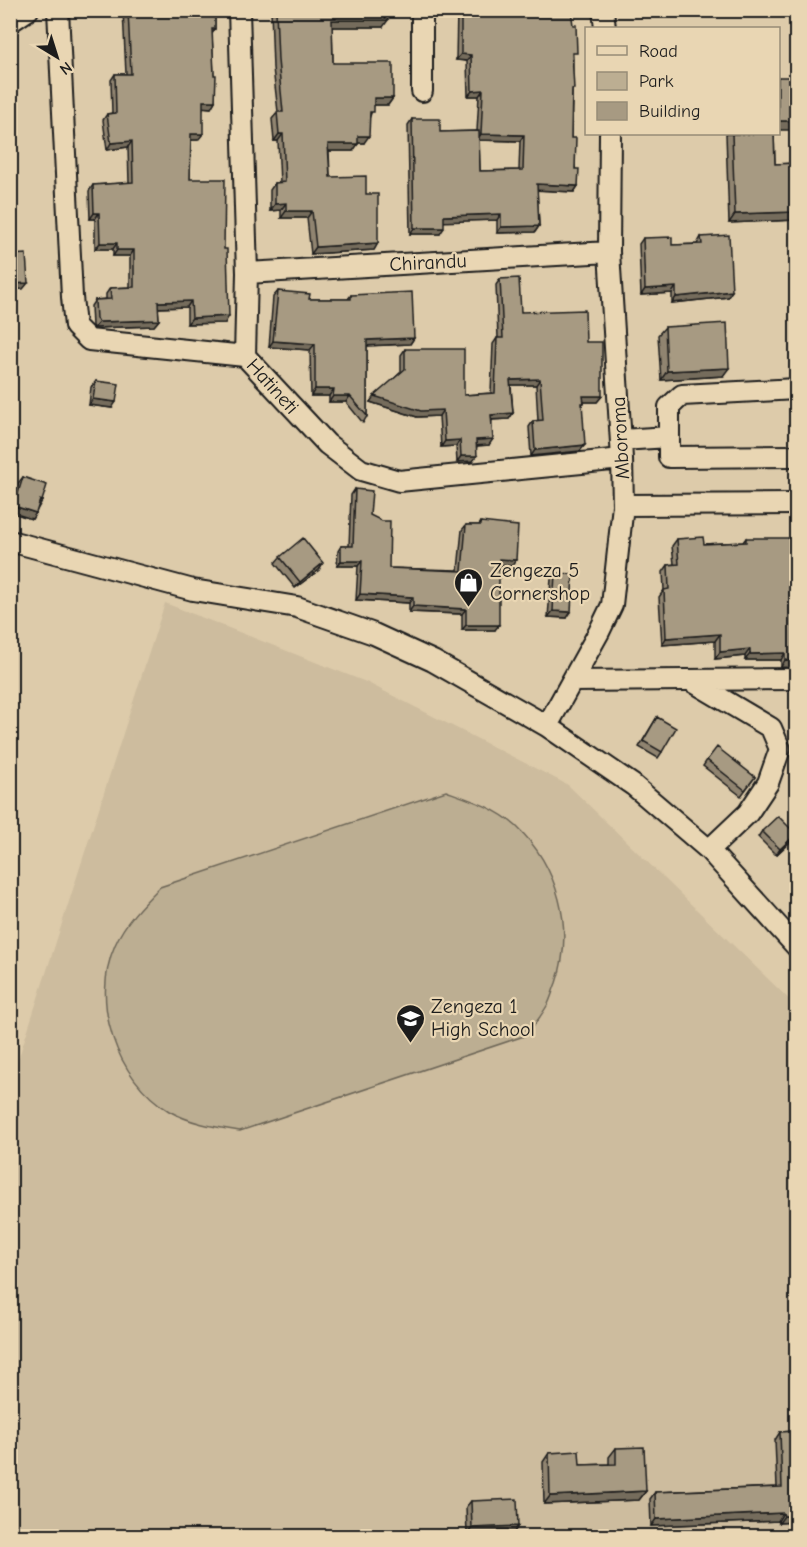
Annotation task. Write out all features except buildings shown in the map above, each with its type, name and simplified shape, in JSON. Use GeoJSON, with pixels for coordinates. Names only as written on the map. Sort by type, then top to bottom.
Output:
{"type":"FeatureCollection","features":[{"type":"Feature","properties":{"kind":"street"},"geometry":{"type":"LineString","coordinates":[[10,22],[28,10]]}},
{"type":"Feature","properties":{"kind":"street"},"geometry":{"type":"LineString","coordinates":[[58,10],[75,326],[89,340],[245,356]]}},
{"type":"Feature","properties":{"kind":"street","name":"Hatineti"},"geometry":{"type":"LineString","coordinates":[[239,10],[247,273],[245,356],[327,444],[361,470],[399,481],[622,449],[669,437]]}},
{"type":"Feature","properties":{"kind":"street"},"geometry":{"type":"LineString","coordinates":[[422,10],[422,91]]}},
{"type":"Feature","properties":{"kind":"street"},"geometry":{"type":"LineString","coordinates":[[603,10],[604,27]]}},
{"type":"Feature","properties":{"kind":"street","name":"Mboroma"},"geometry":{"type":"LineString","coordinates":[[547,726],[612,605],[623,505],[622,449],[609,252],[610,135]]}},
{"type":"Feature","properties":{"kind":"street","name":"Chirandu"},"geometry":{"type":"LineString","coordinates":[[247,273],[609,252]]}},
{"type":"Feature","properties":{"kind":"street"},"geometry":{"type":"LineString","coordinates":[[796,389],[682,395],[669,407],[669,457],[796,456]]}},
{"type":"Feature","properties":{"kind":"street"},"geometry":{"type":"LineString","coordinates":[[623,505],[796,504]]}},
{"type":"Feature","properties":{"kind":"street"},"geometry":{"type":"LineString","coordinates":[[12,546],[193,590],[297,607],[374,634],[433,661],[547,726],[633,785],[709,850],[796,946]]}},
{"type":"Feature","properties":{"kind":"street"},"geometry":{"type":"LineString","coordinates":[[572,681],[796,679]]}},
{"type":"Feature","properties":{"kind":"street"},"geometry":{"type":"LineString","coordinates":[[690,680],[771,728],[780,749],[768,783],[748,813],[709,850]]}},
{"type":"Feature","properties":{"kind":"shaded area","name":"Zengeza 1 High School"},"geometry":{"type":"Polygon","coordinates":[[[165,603],[366,682],[568,785],[796,1006],[796,1536],[11,1536],[11,1082],[165,603]]]}},
{"type":"Feature","properties":{"kind":"green space"},"geometry":{"type":"Polygon","coordinates":[[[446,791],[492,809],[516,826],[543,860],[559,899],[564,941],[561,962],[548,1004],[527,1035],[240,1131],[186,1119],[169,1111],[150,1097],[135,1080],[122,1059],[107,1014],[105,990],[108,967],[115,945],[129,921],[147,900],[160,887],[446,791]]]}},
{"type":"Feature","properties":{"kind":"place","name":"Zengeza 5 Cornershop"},"geometry":{"type":"Point","coordinates":[469,608]}},
{"type":"Feature","properties":{"kind":"place","name":"Zengeza 1 High School"},"geometry":{"type":"Point","coordinates":[410,1044]}}]}
